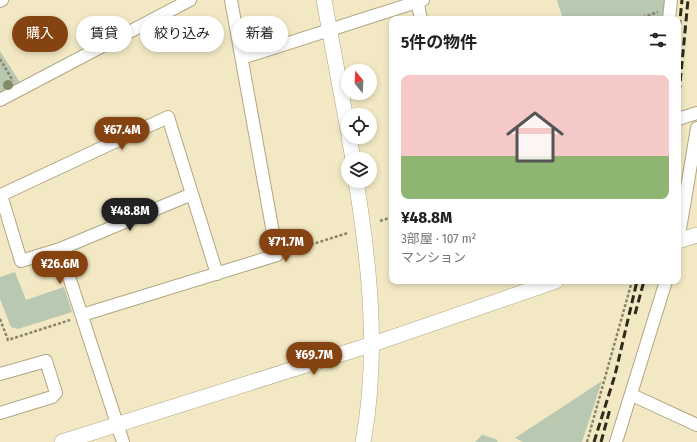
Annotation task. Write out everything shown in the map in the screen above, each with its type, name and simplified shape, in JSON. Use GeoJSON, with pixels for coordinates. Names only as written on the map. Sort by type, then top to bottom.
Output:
{"type":"FeatureCollection","features":[{"type":"Feature","properties":{"kind":"street"},"geometry":{"type":"LineString","coordinates":[[0,100],[190,0]]}},
{"type":"Feature","properties":{"kind":"street"},"geometry":{"type":"LineString","coordinates":[[82,315],[277,255],[231,0]]}},
{"type":"Feature","properties":{"kind":"street"},"geometry":{"type":"LineString","coordinates":[[324,0],[344,108]]}},
{"type":"Feature","properties":{"kind":"street"},"geometry":{"type":"LineString","coordinates":[[669,16],[671,0]]}},
{"type":"Feature","properties":{"kind":"street"},"geometry":{"type":"LineString","coordinates":[[242,58],[419,1],[421,16]]}},
{"type":"Feature","properties":{"kind":"street"},"geometry":{"type":"LineString","coordinates":[[681,118],[697,113]]}},
{"type":"Feature","properties":{"kind":"street"},"geometry":{"type":"LineString","coordinates":[[192,194],[60,249],[21,261],[1,195],[168,117],[217,274]]}},
{"type":"Feature","properties":{"kind":"street"},"geometry":{"type":"LineString","coordinates":[[681,223],[697,128]]}},
{"type":"Feature","properties":{"kind":"street"},"geometry":{"type":"LineString","coordinates":[[357,188],[364,226],[373,344],[368,416],[363,442]]}},
{"type":"Feature","properties":{"kind":"street"},"geometry":{"type":"LineString","coordinates":[[681,240],[697,235]]}},
{"type":"Feature","properties":{"kind":"street"},"geometry":{"type":"LineString","coordinates":[[60,249],[123,442]]}},
{"type":"Feature","properties":{"kind":"street"},"geometry":{"type":"LineString","coordinates":[[62,442],[117,423],[373,344],[547,284]]}},
{"type":"Feature","properties":{"kind":"street"},"geometry":{"type":"LineString","coordinates":[[616,442],[632,395],[665,284]]}},
{"type":"Feature","properties":{"kind":"street"},"geometry":{"type":"LineString","coordinates":[[0,374],[46,361],[56,393],[52,397],[0,413]]}},
{"type":"Feature","properties":{"kind":"street"},"geometry":{"type":"LineString","coordinates":[[632,395],[696,423]]}},
{"type":"Feature","properties":{"kind":"path"},"geometry":{"type":"LineString","coordinates":[[646,16],[657,12],[660,2],[671,0]]}},
{"type":"Feature","properties":{"kind":"path"},"geometry":{"type":"LineString","coordinates":[[0,59],[19,90]]}},
{"type":"Feature","properties":{"kind":"path"},"geometry":{"type":"LineString","coordinates":[[380,221],[389,218]]}},
{"type":"Feature","properties":{"kind":"path"},"geometry":{"type":"LineString","coordinates":[[277,255],[348,233]]}},
{"type":"Feature","properties":{"kind":"path"},"geometry":{"type":"LineString","coordinates":[[587,442],[631,284]]}},
{"type":"Feature","properties":{"kind":"path"},"geometry":{"type":"LineString","coordinates":[[0,319],[8,340],[70,320]]}},
{"type":"Feature","properties":{"kind":"green space"},"geometry":{"type":"Polygon","coordinates":[[[557,0],[669,0],[667,14],[665,16],[562,16],[557,0]]]}},
{"type":"Feature","properties":{"kind":"green space"},"geometry":{"type":"Polygon","coordinates":[[[0,51],[21,84],[0,96],[0,51]]]}},
{"type":"Feature","properties":{"kind":"green space"},"geometry":{"type":"Polygon","coordinates":[[[15,272],[26,300],[64,287],[72,312],[18,329],[11,327],[0,299],[0,277],[15,272]]]}},
{"type":"Feature","properties":{"kind":"green space"},"geometry":{"type":"Polygon","coordinates":[[[602,381],[582,442],[523,442],[515,438],[602,381]]]}},
{"type":"Feature","properties":{"kind":"green space"},"geometry":{"type":"Polygon","coordinates":[[[483,434],[498,440],[497,442],[475,442],[483,434]]]}},
{"type":"Feature","properties":{"kind":"railway"},"geometry":{"type":"LineString","coordinates":[[680,16],[682,0]]}},
{"type":"Feature","properties":{"kind":"railway"},"geometry":{"type":"LineString","coordinates":[[681,74],[688,0]]}},
{"type":"Feature","properties":{"kind":"railway"},"geometry":{"type":"LineString","coordinates":[[594,442],[615,375],[636,284]]}},
{"type":"Feature","properties":{"kind":"railway"},"geometry":{"type":"LineString","coordinates":[[635,314],[643,284]]}},
{"type":"Feature","properties":{"kind":"railway"},"geometry":{"type":"LineString","coordinates":[[601,442],[610,409]]}}]}
